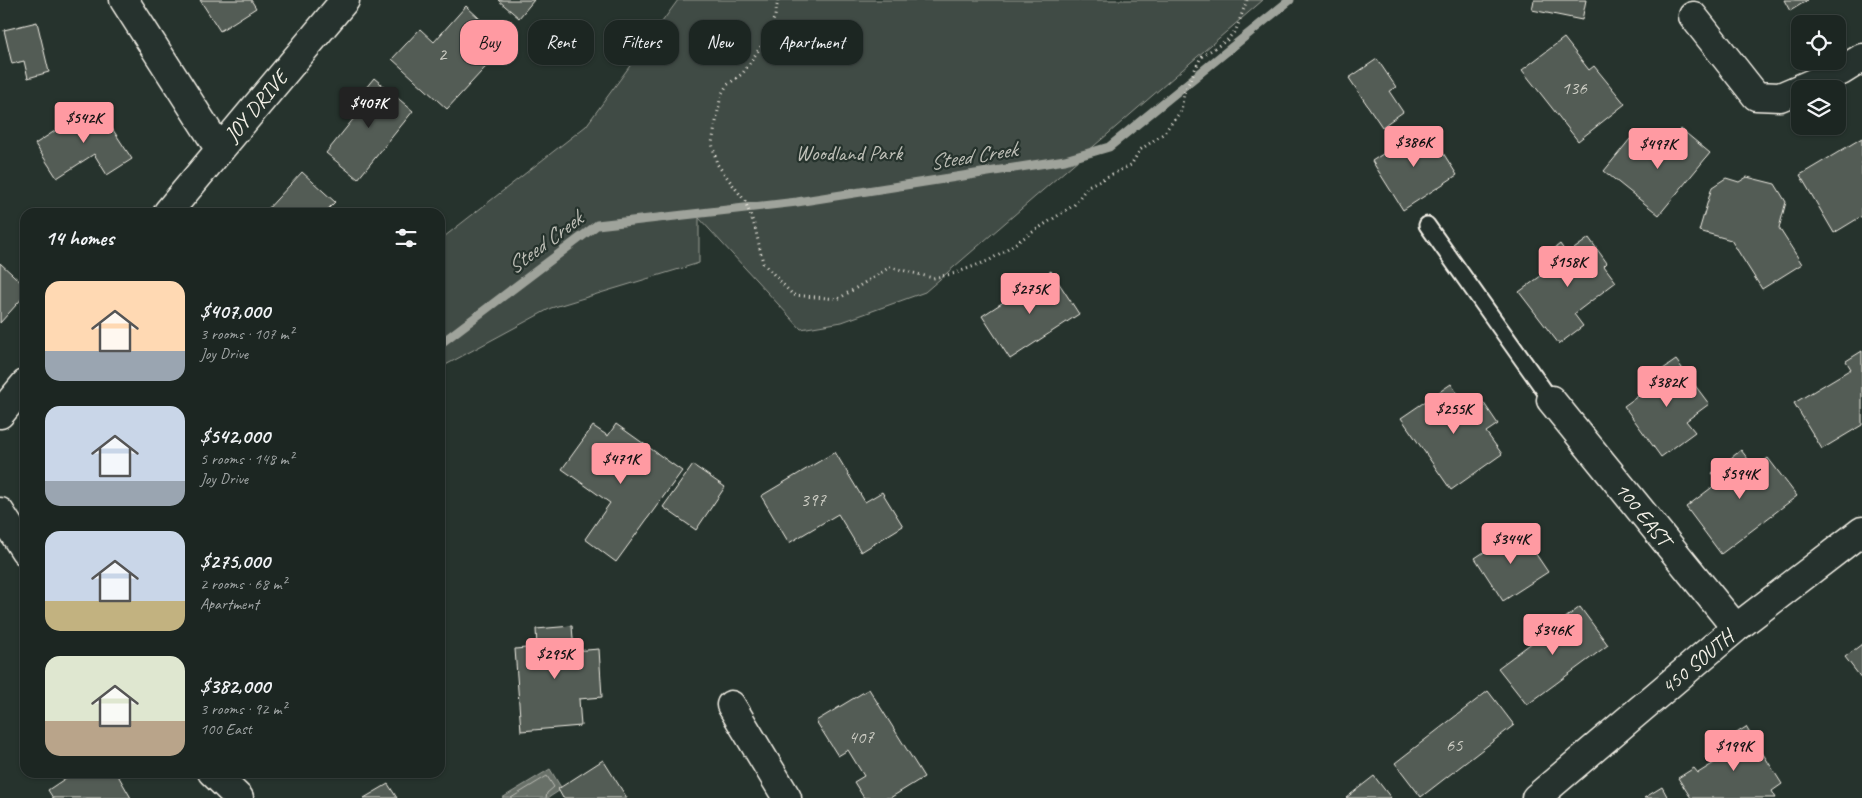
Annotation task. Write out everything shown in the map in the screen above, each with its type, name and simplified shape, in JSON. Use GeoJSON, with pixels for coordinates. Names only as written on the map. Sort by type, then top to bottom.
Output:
{"type":"FeatureCollection","features":[{"type":"Feature","properties":{"kind":"street"},"geometry":{"type":"LineString","coordinates":[[124,0],[220,150]]}},
{"type":"Feature","properties":{"kind":"street","name":"JOY DRIVE"},"geometry":{"type":"LineString","coordinates":[[171,208],[345,0]]}},
{"type":"Feature","properties":{"kind":"street"},"geometry":{"type":"LineString","coordinates":[[1693,16],[1756,96],[1780,97],[1841,71],[1862,58]]}},
{"type":"Feature","properties":{"kind":"street"},"geometry":{"type":"LineString","coordinates":[[0,414],[20,390]]}},
{"type":"Feature","properties":{"kind":"street","name":"100 EAST"},"geometry":{"type":"LineString","coordinates":[[1551,400],[1736,628]]}},
{"type":"Feature","properties":{"kind":"street"},"geometry":{"type":"LineString","coordinates":[[0,512],[20,543]]}},
{"type":"Feature","properties":{"kind":"street","name":"450 SOUTH"},"geometry":{"type":"LineString","coordinates":[[1536,798],[1736,628],[1862,531]]}},
{"type":"Feature","properties":{"kind":"street"},"geometry":{"type":"LineString","coordinates":[[731,705],[787,798]]}},
{"type":"Feature","properties":{"kind":"street"},"geometry":{"type":"LineString","coordinates":[[218,778],[239,798]]}},
{"type":"Feature","properties":{"kind":"lane"},"geometry":{"type":"LineString","coordinates":[[1427,225],[1551,400]]}},
{"type":"Feature","properties":{"kind":"path"},"geometry":{"type":"LineString","coordinates":[[778,0],[775,16],[764,42],[743,73],[728,85],[721,95],[712,143],[717,164],[745,201],[755,227],[763,263],[793,295],[838,299],[890,267],[933,278],[990,260],[1074,205],[1088,186],[1131,165],[1140,150],[1163,134],[1181,111],[1184,93],[1194,68],[1201,57],[1227,40],[1236,30],[1247,0]]}},
{"type":"Feature","properties":{"kind":"green space","name":"Woodland Park"},"geometry":{"type":"Polygon","coordinates":[[[678,0],[1263,0],[925,292],[842,322],[801,329],[699,218],[699,263],[551,308],[445,365],[445,236],[586,126],[631,65],[679,65],[679,20],[663,20],[678,0]]]}},
{"type":"Feature","properties":{"kind":"water"},"geometry":{"type":"Polygon","coordinates":[[[550,769],[562,789],[548,798],[502,798],[550,769]]]}},
{"type":"Feature","properties":{"kind":"building"},"geometry":{"type":"Polygon","coordinates":[[[200,0],[251,0],[256,8],[220,31],[200,0]]]}},
{"type":"Feature","properties":{"kind":"building"},"geometry":{"type":"Polygon","coordinates":[[[498,0],[534,0],[519,18],[498,0]]]}},
{"type":"Feature","properties":{"kind":"building"},"geometry":{"type":"Polygon","coordinates":[[[1534,0],[1586,0],[1582,20],[1532,10],[1534,0]]]}},
{"type":"Feature","properties":{"kind":"building"},"geometry":{"type":"Polygon","coordinates":[[[1784,0],[1808,0],[1790,11],[1784,0]]]}},
{"type":"Feature","properties":{"kind":"building"},"geometry":{"type":"Polygon","coordinates":[[[466,6],[481,20],[460,20],[460,65],[487,65],[447,109],[392,59],[420,29],[434,42],[466,6]]]}},
{"type":"Feature","properties":{"kind":"building"},"geometry":{"type":"Polygon","coordinates":[[[37,22],[49,72],[28,78],[24,61],[12,64],[4,30],[37,22]]]}},
{"type":"Feature","properties":{"kind":"building"},"geometry":{"type":"Polygon","coordinates":[[[1564,38],[1589,70],[1594,66],[1625,104],[1578,141],[1522,70],[1564,38]]]}},
{"type":"Feature","properties":{"kind":"building"},"geometry":{"type":"Polygon","coordinates":[[[1377,59],[1396,87],[1389,91],[1403,112],[1382,127],[1349,78],[1377,59]]]}},
{"type":"Feature","properties":{"kind":"building"},"geometry":{"type":"Polygon","coordinates":[[[374,78],[413,111],[358,179],[326,153],[359,112],[351,106],[374,78]]]}},
{"type":"Feature","properties":{"kind":"building"},"geometry":{"type":"Polygon","coordinates":[[[96,104],[132,159],[107,175],[94,154],[57,178],[35,144],[96,104]]]}},
{"type":"Feature","properties":{"kind":"building"},"geometry":{"type":"Polygon","coordinates":[[[1426,126],[1457,175],[1403,210],[1372,161],[1426,126]]]}},
{"type":"Feature","properties":{"kind":"building"},"geometry":{"type":"Polygon","coordinates":[[[1681,129],[1710,153],[1659,215],[1604,171],[1630,139],[1656,160],[1681,129]]]}},
{"type":"Feature","properties":{"kind":"building"},"geometry":{"type":"Polygon","coordinates":[[[1862,138],[1862,216],[1834,233],[1800,175],[1862,138]]]}},
{"type":"Feature","properties":{"kind":"building"},"geometry":{"type":"Polygon","coordinates":[[[302,172],[335,202],[329,208],[269,208],[302,172]]]}},
{"type":"Feature","properties":{"kind":"building"},"geometry":{"type":"Polygon","coordinates":[[[1747,177],[1775,184],[1786,202],[1779,228],[1802,264],[1762,289],[1731,240],[1699,231],[1712,187],[1726,178],[1739,182],[1747,177]]]}},
{"type":"Feature","properties":{"kind":"building"},"geometry":{"type":"Polygon","coordinates":[[[1589,238],[1607,263],[1604,266],[1616,282],[1574,314],[1583,326],[1559,344],[1519,292],[1553,267],[1545,256],[1560,244],[1567,254],[1589,238]]]}},
{"type":"Feature","properties":{"kind":"building"},"geometry":{"type":"Polygon","coordinates":[[[0,263],[20,281],[20,301],[0,323],[0,263]]]}},
{"type":"Feature","properties":{"kind":"building"},"geometry":{"type":"Polygon","coordinates":[[[1051,271],[1079,314],[1010,359],[982,316],[1051,271]]]}},
{"type":"Feature","properties":{"kind":"building"},"geometry":{"type":"Polygon","coordinates":[[[1862,351],[1862,425],[1822,449],[1794,403],[1851,369],[1846,361],[1862,351]]]}},
{"type":"Feature","properties":{"kind":"building"},"geometry":{"type":"Polygon","coordinates":[[[1676,360],[1709,404],[1686,421],[1695,432],[1661,457],[1624,406],[1655,384],[1650,378],[1676,360]]]}},
{"type":"Feature","properties":{"kind":"building"},"geometry":{"type":"Polygon","coordinates":[[[1451,384],[1465,405],[1479,396],[1498,424],[1486,432],[1502,454],[1451,490],[1401,418],[1451,384]]]}},
{"type":"Feature","properties":{"kind":"building"},"geometry":{"type":"Polygon","coordinates":[[[616,424],[682,471],[616,562],[585,539],[610,503],[562,469],[593,426],[608,436],[616,424]]]}},
{"type":"Feature","properties":{"kind":"building"},"geometry":{"type":"Polygon","coordinates":[[[1741,450],[1755,468],[1768,458],[1797,496],[1721,554],[1686,507],[1719,482],[1712,473],[1741,450]]]}},
{"type":"Feature","properties":{"kind":"building"},"geometry":{"type":"Polygon","coordinates":[[[835,452],[865,502],[882,492],[903,526],[861,552],[838,514],[789,543],[761,496],[835,452]]]}},
{"type":"Feature","properties":{"kind":"building"},"geometry":{"type":"Polygon","coordinates":[[[693,465],[725,487],[696,530],[663,507],[693,465]]]}},
{"type":"Feature","properties":{"kind":"building"},"geometry":{"type":"Polygon","coordinates":[[[1519,529],[1548,572],[1503,601],[1475,558],[1519,529]]]}},
{"type":"Feature","properties":{"kind":"building"},"geometry":{"type":"Polygon","coordinates":[[[1580,607],[1608,645],[1527,705],[1498,668],[1580,607]]]}},
{"type":"Feature","properties":{"kind":"building"},"geometry":{"type":"Polygon","coordinates":[[[572,626],[574,651],[599,649],[602,697],[579,699],[581,726],[521,731],[515,649],[537,647],[536,629],[572,626]]]}},
{"type":"Feature","properties":{"kind":"building"},"geometry":{"type":"Polygon","coordinates":[[[1862,644],[1862,679],[1845,657],[1862,644]]]}},
{"type":"Feature","properties":{"kind":"building"},"geometry":{"type":"Polygon","coordinates":[[[869,689],[924,777],[890,798],[864,798],[854,782],[864,776],[848,750],[838,756],[816,721],[869,689]]]}},
{"type":"Feature","properties":{"kind":"building"},"geometry":{"type":"Polygon","coordinates":[[[1488,691],[1514,725],[1421,797],[1395,763],[1488,691]]]}},
{"type":"Feature","properties":{"kind":"building"},"geometry":{"type":"Polygon","coordinates":[[[1746,727],[1782,784],[1772,791],[1776,798],[1691,798],[1678,778],[1694,768],[1698,773],[1714,763],[1707,752],[1746,727]]]}},
{"type":"Feature","properties":{"kind":"building"},"geometry":{"type":"Polygon","coordinates":[[[603,760],[627,798],[563,798],[558,789],[603,760]]]}},
{"type":"Feature","properties":{"kind":"building"},"geometry":{"type":"Polygon","coordinates":[[[1374,776],[1391,798],[1346,798],[1374,776]]]}},
{"type":"Feature","properties":{"kind":"building"},"geometry":{"type":"Polygon","coordinates":[[[66,778],[119,778],[131,798],[53,798],[48,790],[66,778]]]}},
{"type":"Feature","properties":{"kind":"building"},"geometry":{"type":"Polygon","coordinates":[[[388,784],[397,798],[364,798],[388,784]]]}},
{"type":"Feature","properties":{"kind":"building"},"geometry":{"type":"Polygon","coordinates":[[[1662,787],[1668,798],[1644,798],[1662,787]]]}},
{"type":"Feature","properties":{"kind":"waterway","name":"Steed Creek"},"geometry":{"type":"LineString","coordinates":[[445,340],[597,225],[797,202],[1065,160],[1109,147],[1290,0]]}}]}
